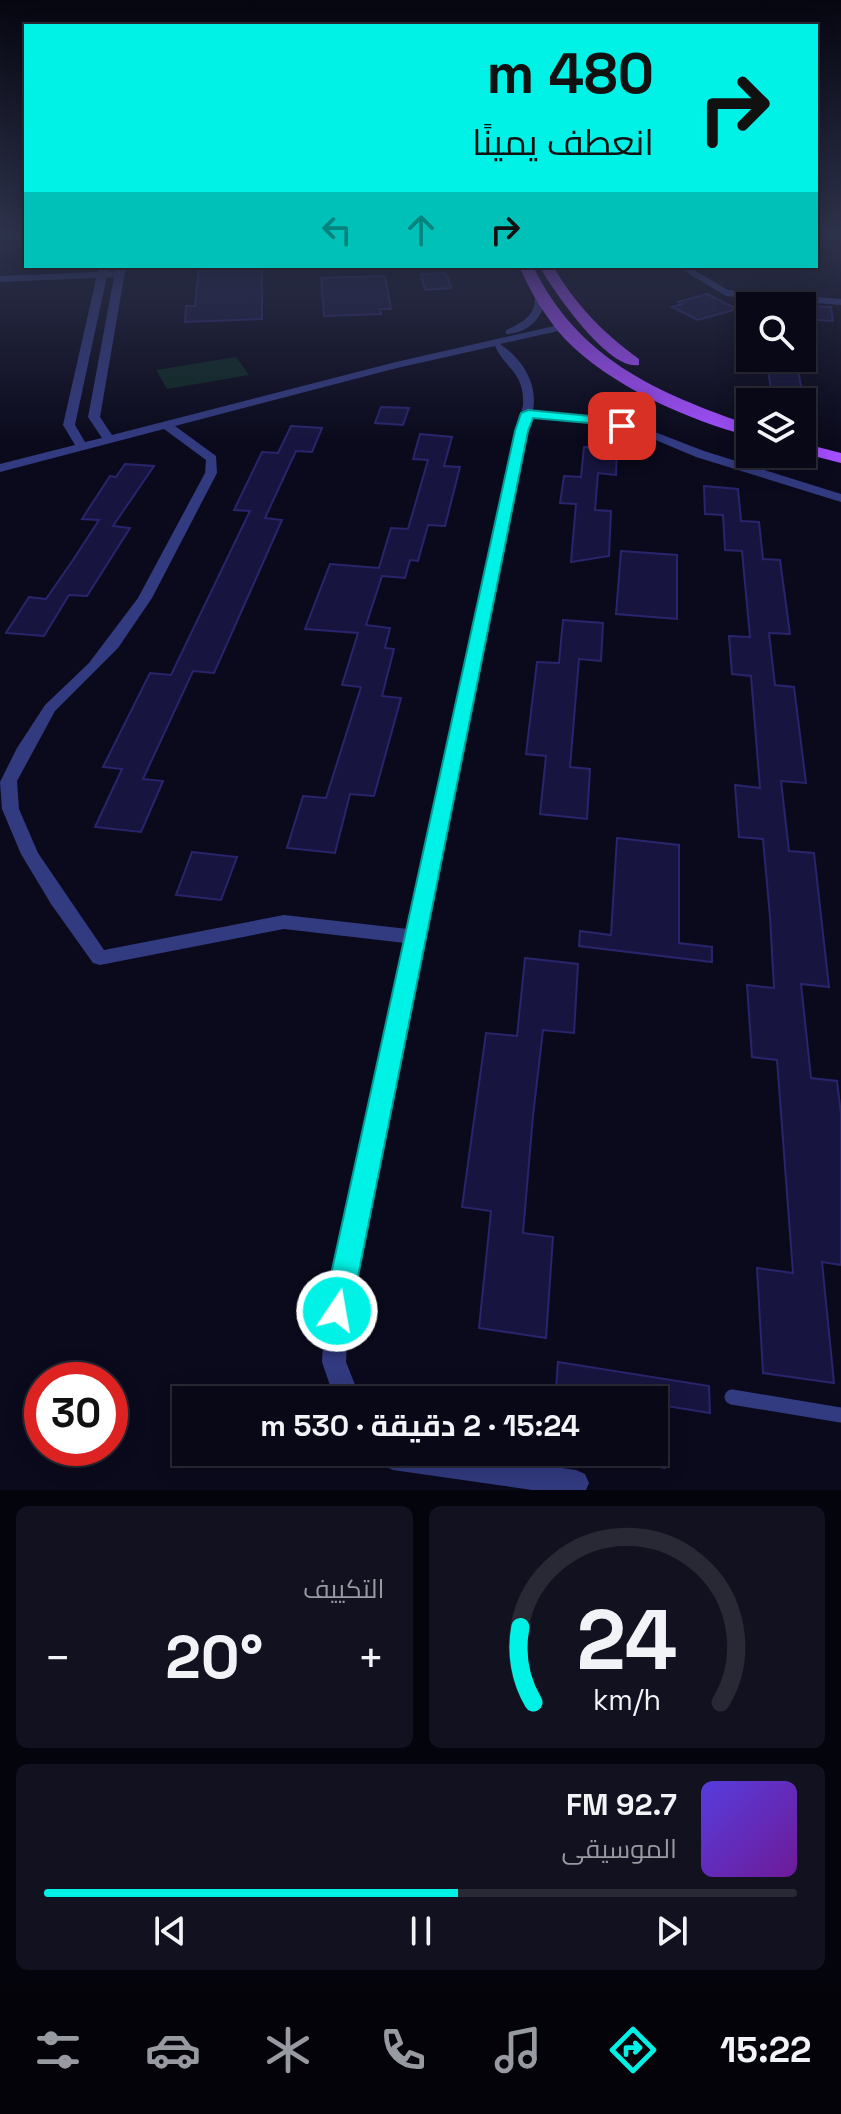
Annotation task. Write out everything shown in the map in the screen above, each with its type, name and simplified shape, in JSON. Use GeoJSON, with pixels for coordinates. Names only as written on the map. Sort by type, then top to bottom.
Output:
{"type":"FeatureCollection","features":[{"type":"Feature","properties":{"kind":"main road"},"geometry":{"type":"LineString","coordinates":[[545,302],[576,341],[611,367],[658,393],[736,425]]}},
{"type":"Feature","properties":{"kind":"main road"},"geometry":{"type":"LineString","coordinates":[[566,302],[616,351],[688,394],[736,413]]}},
{"type":"Feature","properties":{"kind":"main road"},"geometry":{"type":"LineString","coordinates":[[816,439],[841,446]]}},
{"type":"Feature","properties":{"kind":"main road"},"geometry":{"type":"LineString","coordinates":[[816,452],[841,458]]}},
{"type":"Feature","properties":{"kind":"street"},"geometry":{"type":"LineString","coordinates":[[82,447],[69,425],[96,302]]}},
{"type":"Feature","properties":{"kind":"street"},"geometry":{"type":"LineString","coordinates":[[109,439],[94,417],[114,302]]}},
{"type":"Feature","properties":{"kind":"street"},"geometry":{"type":"LineString","coordinates":[[491,346],[536,317],[541,302]]}},
{"type":"Feature","properties":{"kind":"street"},"geometry":{"type":"LineString","coordinates":[[491,346],[563,327]]}},
{"type":"Feature","properties":{"kind":"street"},"geometry":{"type":"LineString","coordinates":[[0,468],[438,355],[555,338],[576,341]]}},
{"type":"Feature","properties":{"kind":"street"},"geometry":{"type":"LineString","coordinates":[[343,1386],[334,1362],[337,1311],[521,431],[531,406],[526,380],[517,365],[491,346]]}},
{"type":"Feature","properties":{"kind":"street"},"geometry":{"type":"LineString","coordinates":[[528,413],[601,420],[841,498]]}},
{"type":"Feature","properties":{"kind":"street"},"geometry":{"type":"LineString","coordinates":[[167,425],[179,437],[203,448],[212,459],[211,473],[147,597],[96,664],[50,708],[28,745],[7,785],[14,823],[62,905],[100,958],[284,922],[416,937]]}},
{"type":"Feature","properties":{"kind":"street"},"geometry":{"type":"LineString","coordinates":[[456,1466],[576,1483]]}},
{"type":"Feature","properties":{"kind":"lane"},"geometry":{"type":"LineString","coordinates":[[732,1397],[841,1415]]}},
{"type":"Feature","properties":{"kind":"green space"},"geometry":{"type":"Polygon","coordinates":[[[236,357],[249,375],[167,389],[156,370],[236,357]]]}},
{"type":"Feature","properties":{"kind":"building"},"geometry":{"type":"Polygon","coordinates":[[[195,302],[262,302],[262,319],[185,322],[186,306],[195,306],[195,302]]]}},
{"type":"Feature","properties":{"kind":"building"},"geometry":{"type":"Polygon","coordinates":[[[323,302],[390,302],[391,309],[380,309],[381,314],[324,316],[323,302]]]}},
{"type":"Feature","properties":{"kind":"building"},"geometry":{"type":"Polygon","coordinates":[[[678,302],[722,302],[736,309],[698,320],[672,307],[682,304],[678,302]]]}},
{"type":"Feature","properties":{"kind":"building"},"geometry":{"type":"Polygon","coordinates":[[[816,306],[831,307],[833,321],[816,320],[816,306]]]}},
{"type":"Feature","properties":{"kind":"building"},"geometry":{"type":"Polygon","coordinates":[[[768,372],[798,372],[801,388],[771,388],[768,372]]]}},
{"type":"Feature","properties":{"kind":"building"},"geometry":{"type":"Polygon","coordinates":[[[381,407],[409,408],[403,425],[375,423],[381,407]]]}},
{"type":"Feature","properties":{"kind":"building"},"geometry":{"type":"Polygon","coordinates":[[[291,426],[322,428],[312,452],[296,451],[265,518],[282,520],[214,673],[193,671],[143,779],[163,781],[141,832],[95,827],[122,769],[103,767],[150,673],[171,675],[250,511],[234,510],[262,452],[278,453],[291,426]]]}},
{"type":"Feature","properties":{"kind":"building"},"geometry":{"type":"Polygon","coordinates":[[[420,434],[452,437],[444,466],[460,467],[445,526],[428,525],[418,561],[410,560],[405,578],[382,576],[366,625],[390,628],[385,648],[394,649],[382,696],[401,698],[374,796],[350,794],[335,853],[287,848],[303,796],[326,798],[361,687],[342,685],[358,633],[305,629],[330,564],[379,568],[391,528],[408,529],[428,460],[413,459],[420,434]]]}},
{"type":"Feature","properties":{"kind":"building"},"geometry":{"type":"Polygon","coordinates":[[[584,447],[617,449],[616,475],[598,473],[595,510],[611,511],[609,556],[571,562],[576,504],[560,503],[564,476],[581,477],[584,447]]]}},
{"type":"Feature","properties":{"kind":"building"},"geometry":{"type":"Polygon","coordinates":[[[125,464],[154,466],[113,526],[130,528],[87,596],[69,595],[44,636],[6,633],[29,597],[46,599],[99,520],[82,519],[110,476],[116,477],[125,464]]]}},
{"type":"Feature","properties":{"kind":"building"},"geometry":{"type":"Polygon","coordinates":[[[704,486],[738,489],[741,521],[759,522],[763,559],[780,560],[790,634],[769,633],[775,685],[794,687],[806,783],[781,781],[789,851],[814,853],[829,987],[801,984],[811,1078],[837,1081],[841,1114],[841,1265],[822,1262],[834,1383],[763,1373],[757,1268],[793,1273],[777,1060],[752,1057],[747,985],[774,988],[770,917],[763,839],[739,837],[735,785],[760,788],[751,676],[732,674],[729,636],[750,637],[742,551],[725,550],[723,515],[705,514],[704,486]]]}},
{"type":"Feature","properties":{"kind":"building"},"geometry":{"type":"Polygon","coordinates":[[[621,551],[677,555],[677,619],[616,614],[621,551]]]}},
{"type":"Feature","properties":{"kind":"building"},"geometry":{"type":"Polygon","coordinates":[[[563,620],[603,623],[601,661],[579,659],[570,767],[590,769],[587,819],[540,814],[546,756],[526,754],[537,662],[559,663],[563,620]]]}},
{"type":"Feature","properties":{"kind":"building"},"geometry":{"type":"Polygon","coordinates":[[[617,838],[679,845],[679,943],[712,947],[712,962],[579,946],[580,931],[611,935],[617,838]]]}},
{"type":"Feature","properties":{"kind":"building"},"geometry":{"type":"Polygon","coordinates":[[[192,852],[237,857],[221,900],[176,895],[192,852]]]}},
{"type":"Feature","properties":{"kind":"building"},"geometry":{"type":"Polygon","coordinates":[[[525,958],[578,964],[574,1033],[543,1030],[533,1116],[523,1233],[553,1237],[546,1338],[479,1328],[491,1211],[462,1207],[486,1033],[517,1036],[525,958]]]}},
{"type":"Feature","properties":{"kind":"building"},"geometry":{"type":"Polygon","coordinates":[[[558,1362],[709,1386],[710,1413],[668,1406],[668,1386],[556,1386],[558,1362]]]}},
{"type":"Feature","properties":{"kind":"route"},"geometry":{"type":"LineString","coordinates":[[337,1311],[521,431],[528,413],[601,420],[622,426]]}}]}
